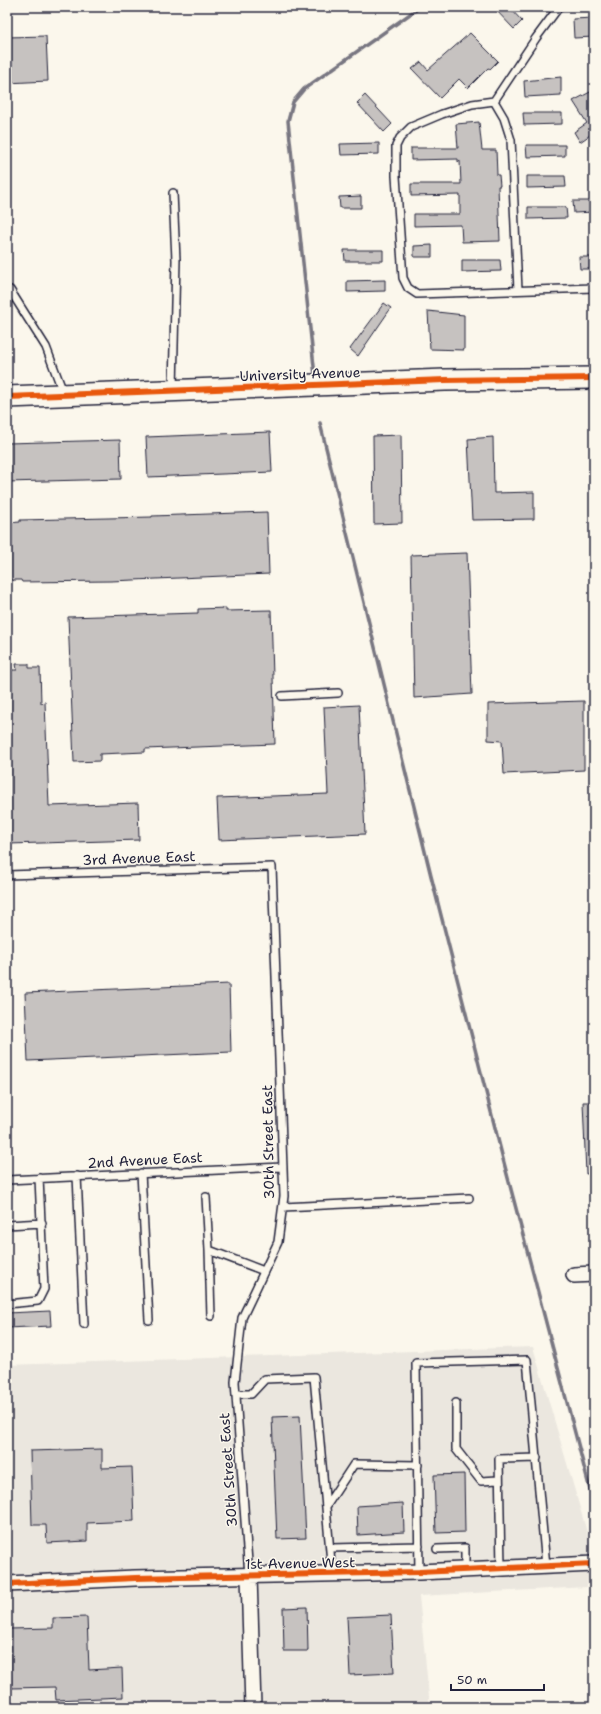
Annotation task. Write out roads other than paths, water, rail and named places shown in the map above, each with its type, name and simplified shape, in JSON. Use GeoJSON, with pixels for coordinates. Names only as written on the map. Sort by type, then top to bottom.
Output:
{"type":"FeatureCollection","features":[{"type":"Feature","properties":{"kind":"street","name":"University Avenue"},"geometry":{"type":"LineString","coordinates":[[7,397],[445,380],[594,378]]}},
{"type":"Feature","properties":{"kind":"street"},"geometry":{"type":"LineString","coordinates":[[574,1275],[594,1274]]}},
{"type":"Feature","properties":{"kind":"street","name":"1st Avenue West"},"geometry":{"type":"LineString","coordinates":[[7,1584],[419,1572],[594,1564]]}},
{"type":"Feature","properties":{"kind":"street"},"geometry":{"type":"LineString","coordinates":[[249,1576],[253,1707]]}},
{"type":"Feature","properties":{"kind":"lane"},"geometry":{"type":"LineString","coordinates":[[559,7],[536,38],[494,101],[472,104],[442,114],[411,127],[400,138],[396,146],[396,176],[402,278],[408,288],[417,294],[594,288]]}},
{"type":"Feature","properties":{"kind":"lane"},"geometry":{"type":"LineString","coordinates":[[494,101],[504,118],[511,140],[518,290]]}},
{"type":"Feature","properties":{"kind":"lane"},"geometry":{"type":"LineString","coordinates":[[173,192],[176,260],[173,390]]}},
{"type":"Feature","properties":{"kind":"lane"},"geometry":{"type":"LineString","coordinates":[[10,290],[46,347],[64,394]]}},
{"type":"Feature","properties":{"kind":"lane"},"geometry":{"type":"LineString","coordinates":[[282,696],[338,693]]}},
{"type":"Feature","properties":{"kind":"lane","name":"3rd Avenue East"},"geometry":{"type":"LineString","coordinates":[[7,875],[272,867]]}},
{"type":"Feature","properties":{"kind":"lane","name":"30th Street East"},"geometry":{"type":"LineString","coordinates":[[249,1576],[235,1382],[242,1318],[278,1242],[284,1196],[272,867]]}},
{"type":"Feature","properties":{"kind":"lane","name":"2nd Avenue East"},"geometry":{"type":"LineString","coordinates":[[7,1180],[283,1167]]}},
{"type":"Feature","properties":{"kind":"lane"},"geometry":{"type":"LineString","coordinates":[[141,1173],[149,1320]]}},
{"type":"Feature","properties":{"kind":"lane"},"geometry":{"type":"LineString","coordinates":[[77,1176],[84,1324]]}},
{"type":"Feature","properties":{"kind":"lane"},"geometry":{"type":"LineString","coordinates":[[7,1304],[38,1301],[44,1289],[39,1178]]}},
{"type":"Feature","properties":{"kind":"lane"},"geometry":{"type":"LineString","coordinates":[[206,1196],[211,1316]]}},
{"type":"Feature","properties":{"kind":"lane"},"geometry":{"type":"LineString","coordinates":[[283,1208],[469,1198]]}},
{"type":"Feature","properties":{"kind":"lane"},"geometry":{"type":"LineString","coordinates":[[7,1225],[42,1223]]}},
{"type":"Feature","properties":{"kind":"lane"},"geometry":{"type":"LineString","coordinates":[[209,1250],[264,1271]]}},
{"type":"Feature","properties":{"kind":"lane"},"geometry":{"type":"LineString","coordinates":[[419,1572],[416,1362],[526,1360],[537,1458],[546,1566]]}},
{"type":"Feature","properties":{"kind":"lane"},"geometry":{"type":"LineString","coordinates":[[236,1394],[251,1394],[265,1379],[314,1377],[331,1548],[332,1574]]}},
{"type":"Feature","properties":{"kind":"lane"},"geometry":{"type":"LineString","coordinates":[[456,1403],[456,1450],[481,1481],[498,1480]]}},
{"type":"Feature","properties":{"kind":"lane"},"geometry":{"type":"LineString","coordinates":[[501,1568],[498,1480],[499,1459],[537,1458]]}},
{"type":"Feature","properties":{"kind":"lane"},"geometry":{"type":"LineString","coordinates":[[327,1505],[354,1464],[418,1465]]}},
{"type":"Feature","properties":{"kind":"lane"},"geometry":{"type":"LineString","coordinates":[[331,1548],[418,1546]]}},
{"type":"Feature","properties":{"kind":"lane"},"geometry":{"type":"LineString","coordinates":[[437,1549],[465,1548],[465,1570]]}},
{"type":"Feature","properties":{"kind":"waterway"},"geometry":{"type":"LineString","coordinates":[[315,376],[288,121],[293,102],[304,89],[420,7]]}},
{"type":"Feature","properties":{"kind":"waterway"},"geometry":{"type":"LineString","coordinates":[[320,423],[431,876],[503,1159],[594,1505]]}}]}
